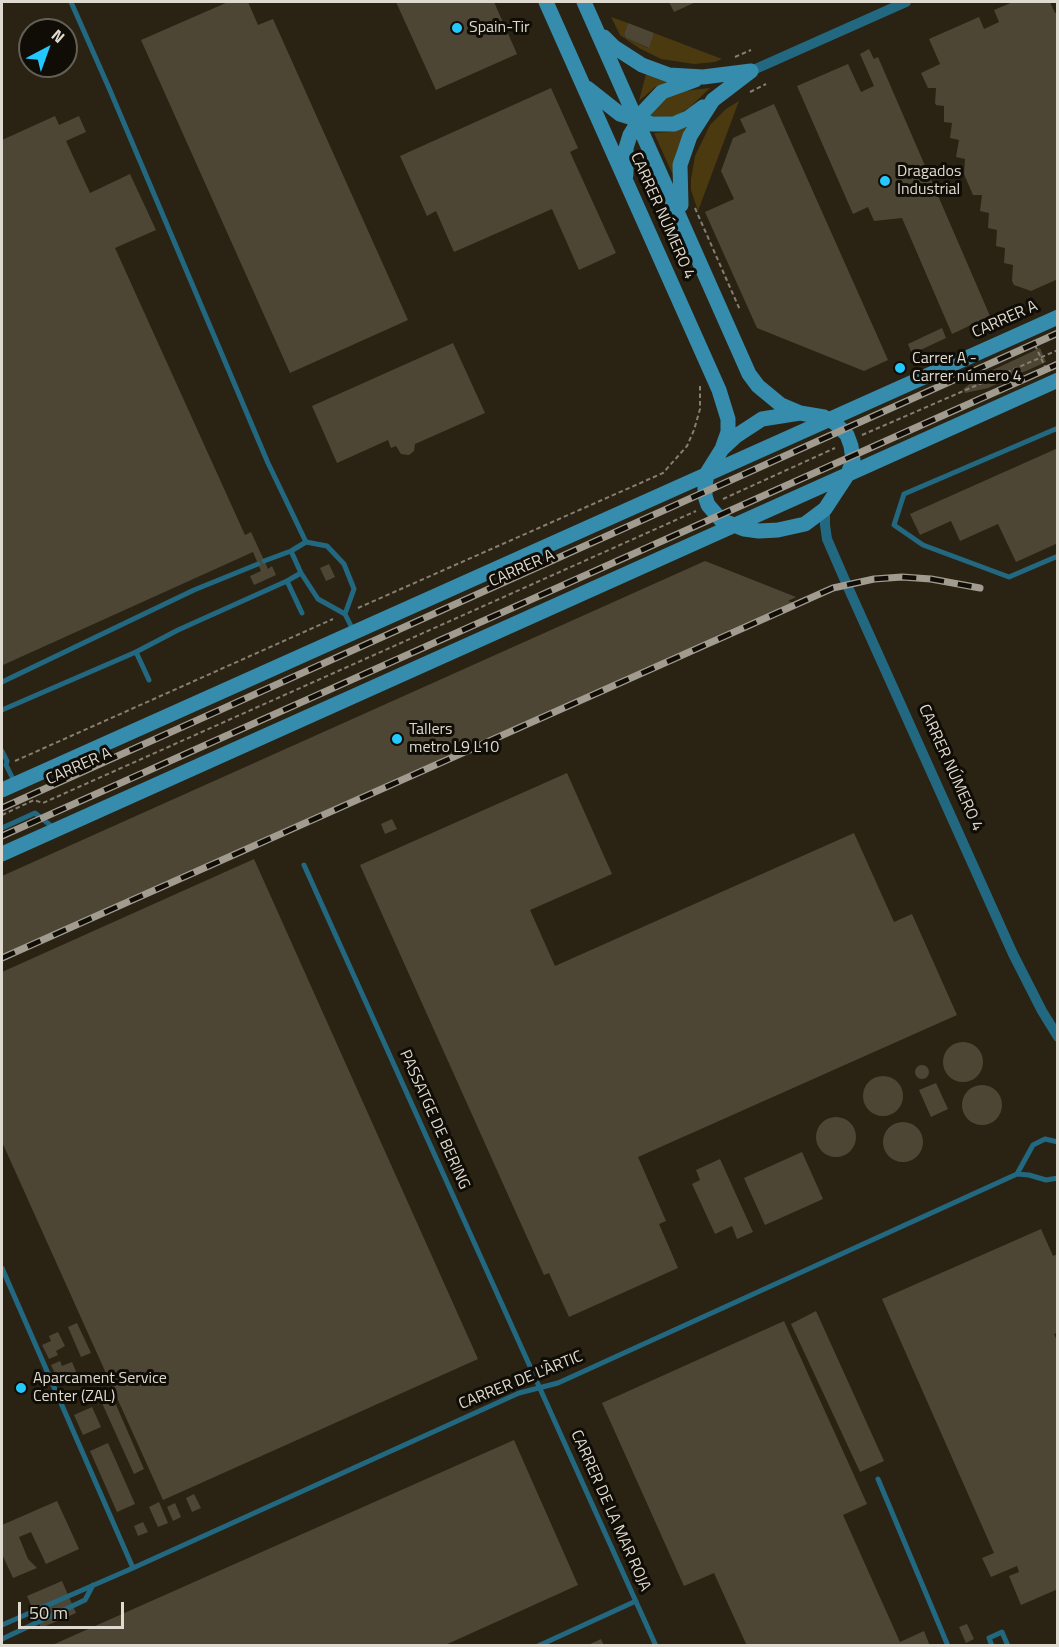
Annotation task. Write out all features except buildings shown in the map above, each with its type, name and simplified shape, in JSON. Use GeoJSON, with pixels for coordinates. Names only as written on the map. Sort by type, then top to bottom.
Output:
{"type":"FeatureCollection","features":[{"type":"Feature","properties":{"kind":"main road","name":"CARRER NÚMERO 4"},"geometry":{"type":"LineString","coordinates":[[546,2],[719,390],[728,419],[728,432],[722,449]]}},
{"type":"Feature","properties":{"kind":"main road","name":"CARRER NÚMERO 4"},"geometry":{"type":"LineString","coordinates":[[584,2],[682,218],[749,374],[770,397],[781,405],[800,413]]}},
{"type":"Feature","properties":{"kind":"main road"},"geometry":{"type":"LineString","coordinates":[[599,32],[628,57],[669,75],[703,77],[751,71]]}},
{"type":"Feature","properties":{"kind":"main road"},"geometry":{"type":"LineString","coordinates":[[584,85],[620,114],[638,121],[664,125],[674,124],[688,118],[751,71]]}},
{"type":"Feature","properties":{"kind":"main road"},"geometry":{"type":"LineString","coordinates":[[625,179],[626,148],[630,135],[654,99],[662,92],[703,77]]}},
{"type":"Feature","properties":{"kind":"main road"},"geometry":{"type":"LineString","coordinates":[[682,218],[680,165],[690,136],[713,100]]}},
{"type":"Feature","properties":{"kind":"main road","name":"CARRER A"},"geometry":{"type":"LineString","coordinates":[[8,787],[1058,317]]}},
{"type":"Feature","properties":{"kind":"main road"},"geometry":{"type":"LineString","coordinates":[[2,854],[945,431],[1053,377]]}},
{"type":"Feature","properties":{"kind":"main road"},"geometry":{"type":"LineString","coordinates":[[800,413],[830,420],[839,426],[849,441],[853,460],[848,474],[825,509],[805,524],[791,528],[759,531],[734,526],[721,519],[708,505],[705,496],[707,473],[722,449],[736,435],[758,421],[800,413]]}},
{"type":"Feature","properties":{"kind":"street"},"geometry":{"type":"LineString","coordinates":[[751,71],[906,2]]}},
{"type":"Feature","properties":{"kind":"street","name":"CARRER NÚMERO 4"},"geometry":{"type":"LineString","coordinates":[[825,509],[827,539],[847,585],[1013,954],[1058,1037]]}},
{"type":"Feature","properties":{"kind":"lane"},"geometry":{"type":"LineString","coordinates":[[71,2],[268,463],[306,542]]}},
{"type":"Feature","properties":{"kind":"lane"},"geometry":{"type":"LineString","coordinates":[[1058,428],[904,494],[894,525],[923,545],[1009,577],[1058,556]]}},
{"type":"Feature","properties":{"kind":"lane"},"geometry":{"type":"LineString","coordinates":[[2,682],[194,590],[291,551],[306,542],[327,546],[344,564],[354,589],[345,614]]}},
{"type":"Feature","properties":{"kind":"lane"},"geometry":{"type":"LineString","coordinates":[[291,551],[301,573],[318,599],[345,614],[355,632]]}},
{"type":"Feature","properties":{"kind":"lane"},"geometry":{"type":"LineString","coordinates":[[2,710],[136,652],[301,573]]}},
{"type":"Feature","properties":{"kind":"lane"},"geometry":{"type":"LineString","coordinates":[[287,581],[302,613]]}},
{"type":"Feature","properties":{"kind":"lane"},"geometry":{"type":"LineString","coordinates":[[136,652],[149,680]]}},
{"type":"Feature","properties":{"kind":"lane"},"geometry":{"type":"LineString","coordinates":[[2,751],[7,760],[4,764],[8,787]]}},
{"type":"Feature","properties":{"kind":"lane"},"geometry":{"type":"LineString","coordinates":[[2,828],[35,813],[56,830]]}},
{"type":"Feature","properties":{"kind":"lane","name":"PASSATGE DE BERING"},"geometry":{"type":"LineString","coordinates":[[304,865],[540,1387]]}},
{"type":"Feature","properties":{"kind":"lane"},"geometry":{"type":"LineString","coordinates":[[1058,1142],[1045,1139],[1034,1145],[1017,1174],[1046,1180],[1058,1178]]}},
{"type":"Feature","properties":{"kind":"lane","name":"CARRER DE L'ÀRTIC"},"geometry":{"type":"LineString","coordinates":[[2,1625],[519,1393],[569,1378],[1017,1174]]}},
{"type":"Feature","properties":{"kind":"lane"},"geometry":{"type":"LineString","coordinates":[[2,1268],[133,1568]]}},
{"type":"Feature","properties":{"kind":"lane","name":"CARRER DE LA MAR ROJA"},"geometry":{"type":"LineString","coordinates":[[540,1387],[656,1646]]}},
{"type":"Feature","properties":{"kind":"lane"},"geometry":{"type":"LineString","coordinates":[[878,1479],[948,1646]]}},
{"type":"Feature","properties":{"kind":"lane"},"geometry":{"type":"LineString","coordinates":[[2,1639],[85,1600],[93,1585]]}},
{"type":"Feature","properties":{"kind":"lane"},"geometry":{"type":"LineString","coordinates":[[538,1646],[636,1601]]}},
{"type":"Feature","properties":{"kind":"lane"},"geometry":{"type":"LineString","coordinates":[[992,1646],[989,1638],[1002,1632],[1008,1646]]}},
{"type":"Feature","properties":{"kind":"path"},"geometry":{"type":"LineString","coordinates":[[731,59],[751,50]]}},
{"type":"Feature","properties":{"kind":"path","name":"CARRER NÚMERO 4"},"geometry":{"type":"LineString","coordinates":[[694,207],[740,309]]}},
{"type":"Feature","properties":{"kind":"path"},"geometry":{"type":"LineString","coordinates":[[1034,342],[1053,377]]}},
{"type":"Feature","properties":{"kind":"path","name":"CARRER A"},"geometry":{"type":"LineString","coordinates":[[2,815],[34,800],[43,803],[849,441],[1058,350]]}},
{"type":"Feature","properties":{"kind":"path","name":"CARRER A"},"geometry":{"type":"LineString","coordinates":[[4,764],[663,473],[687,446],[694,430],[700,409],[699,380]]}},
{"type":"Feature","properties":{"kind":"shaded area"},"geometry":{"type":"Polygon","coordinates":[[[611,17],[628,23],[624,34],[626,38],[648,48],[654,33],[722,59],[694,64],[661,59],[620,35],[611,17]]]}},
{"type":"Feature","properties":{"kind":"shaded area"},"geometry":{"type":"Polygon","coordinates":[[[646,74],[669,81],[655,87],[639,101],[646,74]]]}},
{"type":"Feature","properties":{"kind":"shaded area"},"geometry":{"type":"Polygon","coordinates":[[[710,88],[690,107],[677,115],[650,116],[662,100],[684,91],[710,88]]]}},
{"type":"Feature","properties":{"kind":"shaded area"},"geometry":{"type":"Polygon","coordinates":[[[739,101],[698,211],[691,190],[695,156],[710,125],[726,109],[739,101]]]}},
{"type":"Feature","properties":{"kind":"shaded area"},"geometry":{"type":"Polygon","coordinates":[[[689,123],[676,153],[673,175],[654,133],[669,132],[689,123]]]}},
{"type":"Feature","properties":{"kind":"railway"},"geometry":{"type":"LineString","coordinates":[[2,808],[1058,333]]}},
{"type":"Feature","properties":{"kind":"railway"},"geometry":{"type":"LineString","coordinates":[[2,836],[1058,364]]}},
{"type":"Feature","properties":{"kind":"railway"},"geometry":{"type":"LineString","coordinates":[[2,958],[833,588],[874,579],[902,577],[931,579],[980,588]]}},
{"type":"Feature","properties":{"kind":"place","name":"Spain-Tir"},"geometry":{"type":"Point","coordinates":[457,28]}},
{"type":"Feature","properties":{"kind":"place","name":"Dragados Industrial"},"geometry":{"type":"Point","coordinates":[885,181]}},
{"type":"Feature","properties":{"kind":"place","name":"Carrer A - Carrer número 4"},"geometry":{"type":"Point","coordinates":[900,368]}},
{"type":"Feature","properties":{"kind":"place","name":"Tallers metro L9 L10"},"geometry":{"type":"Point","coordinates":[397,739]}},
{"type":"Feature","properties":{"kind":"place","name":"Aparcament Service Center (ZAL)"},"geometry":{"type":"Point","coordinates":[21,1388]}}]}
